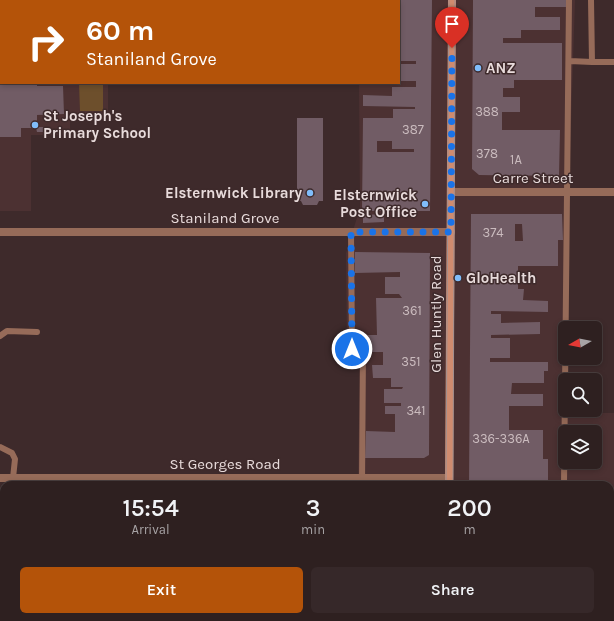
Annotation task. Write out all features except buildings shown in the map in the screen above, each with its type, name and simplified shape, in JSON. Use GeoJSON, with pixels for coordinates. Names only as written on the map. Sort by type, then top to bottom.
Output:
{"type":"FeatureCollection","features":[{"type":"Feature","properties":{"kind":"street","name":"Glen Huntly Road"},"geometry":{"type":"LineString","coordinates":[[449,481],[452,0]]}},
{"type":"Feature","properties":{"kind":"street","name":"Carre Street"},"geometry":{"type":"LineString","coordinates":[[452,192],[614,192]]}},
{"type":"Feature","properties":{"kind":"street","name":"Staniland Grove"},"geometry":{"type":"LineString","coordinates":[[0,232],[451,232]]}},
{"type":"Feature","properties":{"kind":"street","name":"St Georges Road"},"geometry":{"type":"LineString","coordinates":[[0,478],[97,481],[280,481]]}},
{"type":"Feature","properties":{"kind":"lane"},"geometry":{"type":"LineString","coordinates":[[564,481],[570,0]]}},
{"type":"Feature","properties":{"kind":"lane"},"geometry":{"type":"LineString","coordinates":[[592,0],[592,62]]}},
{"type":"Feature","properties":{"kind":"lane"},"geometry":{"type":"LineString","coordinates":[[570,61],[614,62]]}},
{"type":"Feature","properties":{"kind":"lane"},"geometry":{"type":"LineString","coordinates":[[351,232],[352,349]]}},
{"type":"Feature","properties":{"kind":"lane"},"geometry":{"type":"LineString","coordinates":[[0,336],[8,331],[37,332]]}},
{"type":"Feature","properties":{"kind":"lane"},"geometry":{"type":"LineString","coordinates":[[362,481],[364,348]]}},
{"type":"Feature","properties":{"kind":"lane"},"geometry":{"type":"LineString","coordinates":[[0,447],[12,453],[15,460],[13,478]]}},
{"type":"Feature","properties":{"kind":"shaded area"},"geometry":{"type":"Polygon","coordinates":[[[400,0],[575,0],[568,217],[567,321],[558,321],[558,365],[567,365],[567,373],[558,373],[558,417],[602,417],[602,413],[614,413],[614,481],[358,481],[360,352],[347,352],[346,253],[360,208],[359,84],[400,84],[400,0]]]}},
{"type":"Feature","properties":{"kind":"shaded area","name":"St Joseph's Primary School"},"geometry":{"type":"Polygon","coordinates":[[[0,84],[108,84],[108,116],[70,116],[70,135],[31,135],[31,211],[0,211],[0,84]]]}},
{"type":"Feature","properties":{"kind":"shaded area"},"geometry":{"type":"Polygon","coordinates":[[[79,84],[103,84],[103,111],[80,111],[79,84]]]}},
{"type":"Feature","properties":{"kind":"tram line"},"geometry":{"type":"LineString","coordinates":[[446,481],[449,0]]}},
{"type":"Feature","properties":{"kind":"tram line"},"geometry":{"type":"LineString","coordinates":[[453,481],[455,0]]}},
{"type":"Feature","properties":{"kind":"place","name":"ANZ"},"geometry":{"type":"Point","coordinates":[478,68]}},
{"type":"Feature","properties":{"kind":"place","name":"St Joseph's Primary School"},"geometry":{"type":"Point","coordinates":[35,125]}},
{"type":"Feature","properties":{"kind":"place","name":"Elsternwick Library"},"geometry":{"type":"Point","coordinates":[310,193]}},
{"type":"Feature","properties":{"kind":"place","name":"Elsternwick Post Office"},"geometry":{"type":"Point","coordinates":[425,204]}},
{"type":"Feature","properties":{"kind":"place","name":"GloHealth"},"geometry":{"type":"Point","coordinates":[458,278]}},
{"type":"Feature","properties":{"kind":"route"},"geometry":{"type":"LineString","coordinates":[[352,349],[351,232],[451,232],[452,48]]}}]}
